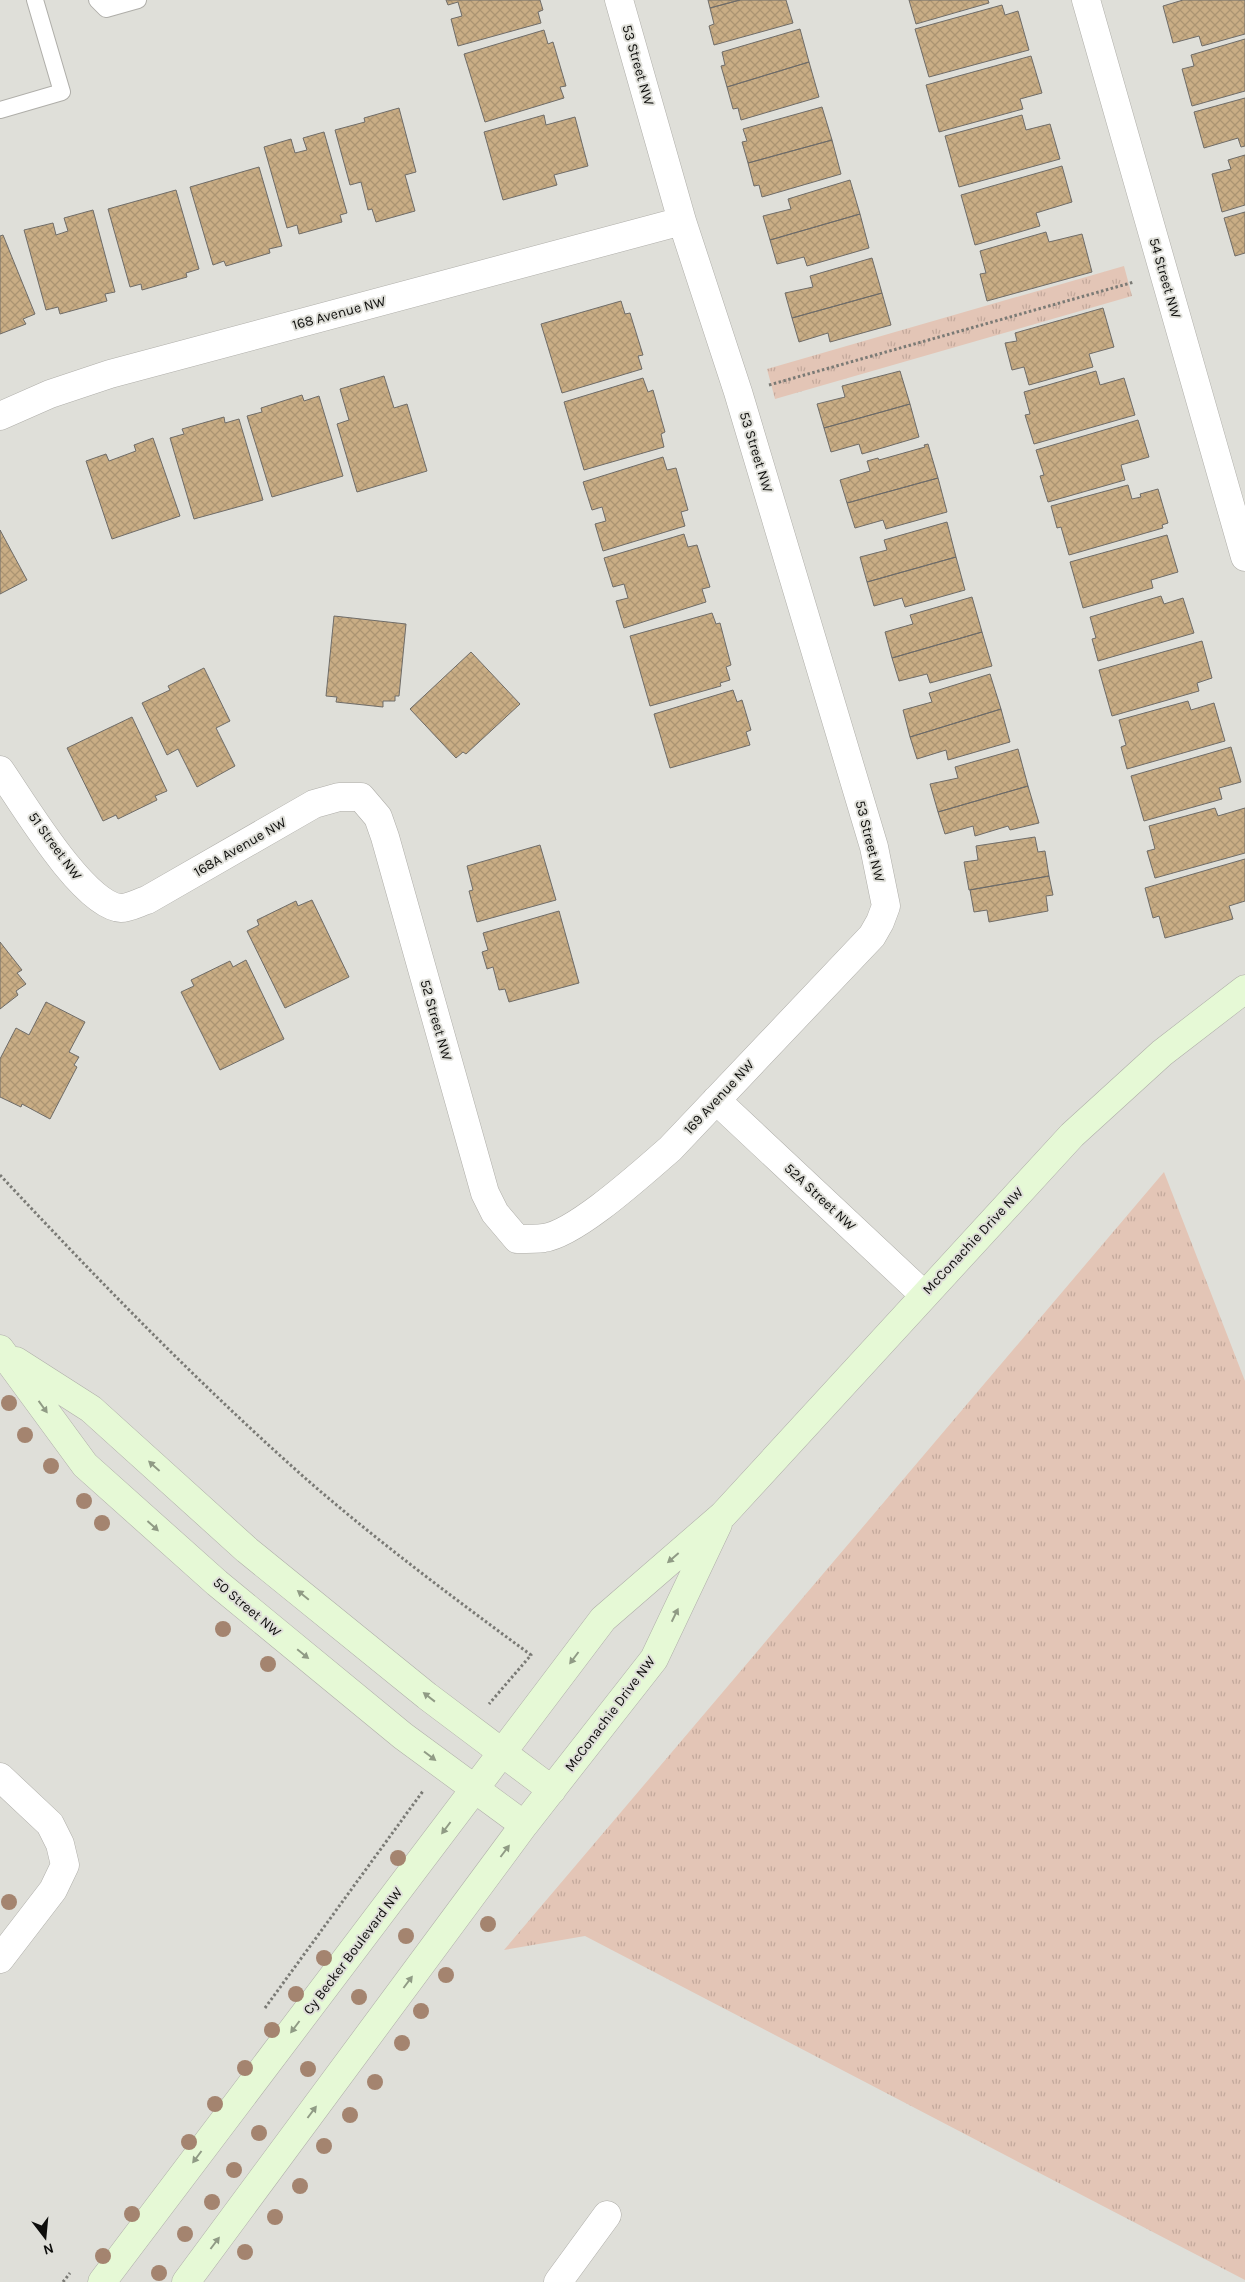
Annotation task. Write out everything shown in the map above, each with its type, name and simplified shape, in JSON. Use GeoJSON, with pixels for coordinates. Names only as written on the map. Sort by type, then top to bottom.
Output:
{"type":"FeatureCollection","features":[{"type":"Feature","properties":{"kind":"street","name":"53 Street NW"},"geometry":{"type":"LineString","coordinates":[[619,0],[682,221],[738,392],[874,847],[886,906]]}},
{"type":"Feature","properties":{"kind":"street","name":"54 Street NW"},"geometry":{"type":"LineString","coordinates":[[1086,0],[1245,556]]}},
{"type":"Feature","properties":{"kind":"street","name":"168 Avenue NW"},"geometry":{"type":"LineString","coordinates":[[0,416],[50,394],[110,374],[682,221]]}},
{"type":"Feature","properties":{"kind":"street","name":"51 Street NW"},"geometry":{"type":"LineString","coordinates":[[0,770],[68,867],[102,901],[122,908]]}},
{"type":"Feature","properties":{"kind":"street","name":"168A Avenue NW"},"geometry":{"type":"LineString","coordinates":[[122,908],[147,900],[314,804],[339,797],[361,797]]}},
{"type":"Feature","properties":{"kind":"street","name":"52 Street NW"},"geometry":{"type":"LineString","coordinates":[[361,797],[378,818],[384,837],[485,1194],[495,1213],[517,1239]]}},
{"type":"Feature","properties":{"kind":"street","name":"169 Avenue NW"},"geometry":{"type":"LineString","coordinates":[[517,1239],[546,1238],[588,1216],[670,1149],[872,936],[886,906]]}},
{"type":"Feature","properties":{"kind":"street","name":"McConachie Drive NW"},"geometry":{"type":"LineString","coordinates":[[603,1619],[723,1514],[1072,1135],[1162,1053],[1245,989]]}},
{"type":"Feature","properties":{"kind":"street","name":"52A Street NW"},"geometry":{"type":"LineString","coordinates":[[716,1100],[924,1294]]}},
{"type":"Feature","properties":{"kind":"street","name":"50 Street NW"},"geometry":{"type":"LineString","coordinates":[[2,1351],[91,1409],[247,1550],[470,1729],[552,1790]]}},
{"type":"Feature","properties":{"kind":"street","name":"50 Street NW"},"geometry":{"type":"LineString","coordinates":[[2,1351],[85,1465],[217,1583],[443,1766],[524,1825]]}},
{"type":"Feature","properties":{"kind":"street","name":"McConachie Drive NW"},"geometry":{"type":"LineString","coordinates":[[524,1825],[654,1658],[723,1514]]}},
{"type":"Feature","properties":{"kind":"street","name":"Cy Becker Boulevard NW"},"geometry":{"type":"LineString","coordinates":[[102,2282],[476,1790],[603,1619]]}},
{"type":"Feature","properties":{"kind":"street"},"geometry":{"type":"LineString","coordinates":[[0,1777],[50,1824],[60,1844],[65,1865],[53,1890],[0,1959]]}},
{"type":"Feature","properties":{"kind":"street"},"geometry":{"type":"LineString","coordinates":[[186,2282],[524,1825]]}},
{"type":"Feature","properties":{"kind":"street"},"geometry":{"type":"LineString","coordinates":[[558,2282],[607,2215]]}},
{"type":"Feature","properties":{"kind":"lane"},"geometry":{"type":"LineString","coordinates":[[0,110],[62,92],[35,0]]}},
{"type":"Feature","properties":{"kind":"lane"},"geometry":{"type":"LineString","coordinates":[[97,0],[106,9],[138,0]]}},
{"type":"Feature","properties":{"kind":"path"},"geometry":{"type":"LineString","coordinates":[[738,392],[776,383],[1163,273]]}},
{"type":"Feature","properties":{"kind":"path"},"geometry":{"type":"LineString","coordinates":[[0,1175],[201,1382],[306,1479],[457,1601],[531,1655],[470,1729]]}},
{"type":"Feature","properties":{"kind":"path"},"geometry":{"type":"LineString","coordinates":[[264,2010],[443,1766]]}},
{"type":"Feature","properties":{"kind":"path"},"geometry":{"type":"LineString","coordinates":[[63,2282],[75,2266]]}},
{"type":"Feature","properties":{"kind":"green space"},"geometry":{"type":"Polygon","coordinates":[[[1124,266],[1132,296],[775,399],[767,369],[1124,266]]]}},
{"type":"Feature","properties":{"kind":"green space"},"geometry":{"type":"Polygon","coordinates":[[[1164,1172],[1245,1381],[1245,2280],[585,1936],[504,1950],[1164,1172]]]}},
{"type":"Feature","properties":{"kind":"building"},"geometry":{"type":"Polygon","coordinates":[[[446,0],[540,0],[543,10],[538,12],[541,23],[458,46],[451,19],[462,16],[458,2],[448,5],[446,0]]]}},
{"type":"Feature","properties":{"kind":"building"},"geometry":{"type":"Polygon","coordinates":[[[708,0],[740,0],[710,8],[708,0]]]}},
{"type":"Feature","properties":{"kind":"building"},"geometry":{"type":"Polygon","coordinates":[[[740,0],[786,0],[793,23],[714,45],[709,26],[714,24],[710,8],[740,0]]]}},
{"type":"Feature","properties":{"kind":"building"},"geometry":{"type":"Polygon","coordinates":[[[909,0],[988,0],[989,3],[916,24],[909,0]]]}},
{"type":"Feature","properties":{"kind":"building"},"geometry":{"type":"Polygon","coordinates":[[[1183,0],[1245,0],[1245,34],[1202,46],[1199,36],[1173,43],[1163,6],[1183,0]]]}},
{"type":"Feature","properties":{"kind":"building"},"geometry":{"type":"Polygon","coordinates":[[[1002,5],[1005,15],[1018,11],[1029,50],[929,77],[915,29],[1002,5]]]}},
{"type":"Feature","properties":{"kind":"building"},"geometry":{"type":"Polygon","coordinates":[[[800,29],[809,62],[727,87],[721,66],[725,65],[722,52],[800,29]]]}},
{"type":"Feature","properties":{"kind":"building"},"geometry":{"type":"Polygon","coordinates":[[[544,30],[548,44],[553,42],[566,86],[560,87],[564,98],[485,122],[464,54],[544,30]]]}},
{"type":"Feature","properties":{"kind":"building"},"geometry":{"type":"Polygon","coordinates":[[[1245,39],[1245,91],[1192,106],[1182,69],[1194,66],[1191,55],[1245,39]]]}},
{"type":"Feature","properties":{"kind":"building"},"geometry":{"type":"Polygon","coordinates":[[[1031,56],[1042,93],[1020,99],[1023,109],[939,132],[926,85],[1031,56]]]}},
{"type":"Feature","properties":{"kind":"building"},"geometry":{"type":"Polygon","coordinates":[[[809,62],[819,97],[741,120],[738,108],[733,109],[727,87],[809,62]]]}},
{"type":"Feature","properties":{"kind":"building"},"geometry":{"type":"Polygon","coordinates":[[[1245,98],[1245,146],[1241,147],[1238,138],[1204,148],[1194,112],[1245,98]]]}},
{"type":"Feature","properties":{"kind":"building"},"geometry":{"type":"Polygon","coordinates":[[[822,107],[832,140],[748,163],[742,142],[747,141],[743,129],[822,107]]]}},
{"type":"Feature","properties":{"kind":"building"},"geometry":{"type":"Polygon","coordinates":[[[399,108],[416,172],[405,175],[415,211],[376,222],[372,209],[368,210],[361,182],[350,185],[335,130],[365,122],[364,118],[399,108]]]}},
{"type":"Feature","properties":{"kind":"building"},"geometry":{"type":"Polygon","coordinates":[[[544,115],[546,125],[575,117],[588,166],[554,175],[557,185],[503,200],[484,132],[544,115]]]}},
{"type":"Feature","properties":{"kind":"building"},"geometry":{"type":"Polygon","coordinates":[[[1022,115],[1026,130],[1050,124],[1060,159],[959,187],[945,136],[1022,115]]]}},
{"type":"Feature","properties":{"kind":"building"},"geometry":{"type":"Polygon","coordinates":[[[324,132],[347,213],[340,215],[342,222],[299,234],[297,225],[287,228],[264,147],[291,139],[295,153],[307,150],[303,138],[324,132]]]}},
{"type":"Feature","properties":{"kind":"building"},"geometry":{"type":"Polygon","coordinates":[[[832,140],[841,174],[762,197],[759,185],[754,186],[748,163],[832,140]]]}},
{"type":"Feature","properties":{"kind":"building"},"geometry":{"type":"Polygon","coordinates":[[[1245,155],[1245,205],[1222,212],[1212,174],[1231,169],[1228,160],[1245,155]]]}},
{"type":"Feature","properties":{"kind":"building"},"geometry":{"type":"Polygon","coordinates":[[[1062,166],[1072,202],[1036,213],[1040,226],[975,245],[961,195],[1062,166]]]}},
{"type":"Feature","properties":{"kind":"building"},"geometry":{"type":"Polygon","coordinates":[[[259,167],[282,246],[269,249],[270,253],[226,266],[224,261],[213,265],[190,187],[259,167]]]}},
{"type":"Feature","properties":{"kind":"building"},"geometry":{"type":"Polygon","coordinates":[[[850,180],[860,214],[770,240],[763,216],[791,209],[788,199],[850,180]]]}},
{"type":"Feature","properties":{"kind":"building"},"geometry":{"type":"Polygon","coordinates":[[[176,190],[199,269],[186,273],[187,277],[142,290],[141,284],[130,287],[108,209],[176,190]]]}},
{"type":"Feature","properties":{"kind":"building"},"geometry":{"type":"Polygon","coordinates":[[[93,210],[115,292],[105,294],[107,301],[60,314],[58,307],[46,310],[24,230],[53,223],[56,235],[68,231],[64,218],[93,210]]]}},
{"type":"Feature","properties":{"kind":"building"},"geometry":{"type":"Polygon","coordinates":[[[1245,212],[1245,253],[1235,256],[1224,218],[1245,212]]]}},
{"type":"Feature","properties":{"kind":"building"},"geometry":{"type":"Polygon","coordinates":[[[860,214],[869,248],[807,266],[804,257],[777,264],[770,240],[860,214]]]}},
{"type":"Feature","properties":{"kind":"building"},"geometry":{"type":"Polygon","coordinates":[[[1046,232],[1049,242],[1082,234],[1092,272],[987,301],[980,274],[986,273],[980,251],[1046,232]]]}},
{"type":"Feature","properties":{"kind":"building"},"geometry":{"type":"Polygon","coordinates":[[[3,235],[35,314],[23,319],[26,324],[0,334],[0,236],[3,235]]]}},
{"type":"Feature","properties":{"kind":"building"},"geometry":{"type":"Polygon","coordinates":[[[872,258],[882,293],[792,318],[785,293],[813,287],[810,276],[872,258]]]}},
{"type":"Feature","properties":{"kind":"building"},"geometry":{"type":"Polygon","coordinates":[[[882,293],[891,325],[830,342],[828,333],[799,342],[792,318],[882,293]]]}},
{"type":"Feature","properties":{"kind":"building"},"geometry":{"type":"Polygon","coordinates":[[[621,301],[625,314],[630,313],[643,355],[638,356],[642,369],[562,393],[541,324],[621,301]]]}},
{"type":"Feature","properties":{"kind":"building"},"geometry":{"type":"Polygon","coordinates":[[[1103,308],[1114,347],[1089,354],[1093,367],[1029,385],[1024,367],[1012,370],[1005,343],[1017,341],[1015,333],[1103,308]]]}},
{"type":"Feature","properties":{"kind":"building"},"geometry":{"type":"Polygon","coordinates":[[[900,371],[910,404],[824,428],[817,404],[845,397],[842,386],[900,371]]]}},
{"type":"Feature","properties":{"kind":"building"},"geometry":{"type":"Polygon","coordinates":[[[1096,371],[1100,385],[1124,378],[1135,415],[1034,444],[1025,415],[1030,414],[1024,392],[1096,371]]]}},
{"type":"Feature","properties":{"kind":"building"},"geometry":{"type":"Polygon","coordinates":[[[384,376],[394,408],[407,404],[427,471],[357,492],[337,424],[349,420],[340,389],[384,376]]]}},
{"type":"Feature","properties":{"kind":"building"},"geometry":{"type":"Polygon","coordinates":[[[643,378],[648,392],[653,390],[665,432],[661,434],[664,447],[584,470],[564,402],[643,378]]]}},
{"type":"Feature","properties":{"kind":"building"},"geometry":{"type":"Polygon","coordinates":[[[302,395],[304,401],[319,396],[343,476],[272,497],[247,416],[262,412],[261,408],[302,395]]]}},
{"type":"Feature","properties":{"kind":"building"},"geometry":{"type":"Polygon","coordinates":[[[910,404],[919,437],[862,454],[859,444],[831,452],[824,428],[910,404]]]}},
{"type":"Feature","properties":{"kind":"building"},"geometry":{"type":"Polygon","coordinates":[[[224,417],[225,423],[239,419],[263,500],[194,519],[170,438],[184,434],[182,429],[224,417]]]}},
{"type":"Feature","properties":{"kind":"building"},"geometry":{"type":"Polygon","coordinates":[[[1138,420],[1149,457],[1121,465],[1125,480],[1048,502],[1040,476],[1044,475],[1036,450],[1138,420]]]}},
{"type":"Feature","properties":{"kind":"building"},"geometry":{"type":"Polygon","coordinates":[[[153,438],[180,516],[112,539],[86,461],[106,454],[109,461],[136,451],[134,445],[153,438]]]}},
{"type":"Feature","properties":{"kind":"building"},"geometry":{"type":"Polygon","coordinates":[[[928,444],[938,478],[847,503],[840,480],[870,471],[867,461],[878,458],[879,460],[925,447],[924,445],[928,444]]]}},
{"type":"Feature","properties":{"kind":"building"},"geometry":{"type":"Polygon","coordinates":[[[663,457],[667,470],[676,468],[688,510],[681,512],[685,526],[603,551],[595,524],[606,521],[602,507],[592,510],[583,482],[663,457]]]}},
{"type":"Feature","properties":{"kind":"building"},"geometry":{"type":"Polygon","coordinates":[[[938,478],[947,512],[886,529],[883,520],[855,528],[847,503],[938,478]]]}},
{"type":"Feature","properties":{"kind":"building"},"geometry":{"type":"Polygon","coordinates":[[[1128,485],[1132,499],[1141,497],[1140,494],[1158,489],[1168,523],[1162,525],[1163,528],[1069,555],[1061,527],[1057,528],[1051,506],[1128,485]]]}},
{"type":"Feature","properties":{"kind":"building"},"geometry":{"type":"Polygon","coordinates":[[[947,522],[956,557],[867,582],[860,557],[887,550],[884,540],[947,522]]]}},
{"type":"Feature","properties":{"kind":"building"},"geometry":{"type":"Polygon","coordinates":[[[0,530],[27,580],[0,594],[0,530]]]}},
{"type":"Feature","properties":{"kind":"building"},"geometry":{"type":"Polygon","coordinates":[[[684,534],[688,547],[697,545],[710,587],[702,589],[706,602],[624,628],[616,601],[628,598],[624,584],[613,587],[604,558],[684,534]]]}},
{"type":"Feature","properties":{"kind":"building"},"geometry":{"type":"Polygon","coordinates":[[[1167,535],[1178,572],[1151,580],[1153,588],[1083,608],[1070,562],[1167,535]]]}},
{"type":"Feature","properties":{"kind":"building"},"geometry":{"type":"Polygon","coordinates":[[[956,557],[965,590],[905,607],[902,598],[874,606],[867,582],[956,557]]]}},
{"type":"Feature","properties":{"kind":"building"},"geometry":{"type":"Polygon","coordinates":[[[1161,596],[1164,604],[1183,598],[1194,633],[1098,661],[1092,639],[1096,638],[1090,617],[1161,596]]]}},
{"type":"Feature","properties":{"kind":"building"},"geometry":{"type":"Polygon","coordinates":[[[972,597],[982,632],[892,658],[885,632],[913,624],[910,615],[972,597]]]}},
{"type":"Feature","properties":{"kind":"building"},"geometry":{"type":"Polygon","coordinates":[[[712,613],[716,624],[720,623],[731,665],[726,667],[730,680],[720,683],[721,686],[650,706],[630,636],[712,613]]]}},
{"type":"Feature","properties":{"kind":"building"},"geometry":{"type":"Polygon","coordinates":[[[334,616],[406,624],[399,696],[395,696],[395,701],[383,701],[383,707],[336,702],[337,697],[326,696],[334,616]]]}},
{"type":"Feature","properties":{"kind":"building"},"geometry":{"type":"Polygon","coordinates":[[[982,632],[992,666],[930,683],[927,674],[899,681],[892,658],[982,632]]]}},
{"type":"Feature","properties":{"kind":"building"},"geometry":{"type":"Polygon","coordinates":[[[1202,641],[1212,678],[1197,683],[1199,691],[1112,716],[1099,670],[1202,641]]]}},
{"type":"Feature","properties":{"kind":"building"},"geometry":{"type":"Polygon","coordinates":[[[471,652],[520,704],[466,754],[463,752],[456,758],[410,709],[471,652]]]}},
{"type":"Feature","properties":{"kind":"building"},"geometry":{"type":"Polygon","coordinates":[[[204,668],[230,721],[216,728],[235,766],[197,787],[178,749],[167,755],[142,703],[170,690],[168,686],[204,668]]]}},
{"type":"Feature","properties":{"kind":"building"},"geometry":{"type":"Polygon","coordinates":[[[990,674],[1001,709],[910,737],[903,710],[932,702],[929,693],[990,674]]]}},
{"type":"Feature","properties":{"kind":"building"},"geometry":{"type":"Polygon","coordinates":[[[733,690],[737,702],[742,700],[751,730],[746,732],[750,745],[670,768],[654,714],[733,690]]]}},
{"type":"Feature","properties":{"kind":"building"},"geometry":{"type":"Polygon","coordinates":[[[1188,701],[1191,710],[1214,703],[1225,741],[1127,769],[1121,747],[1126,745],[1119,720],[1188,701]]]}},
{"type":"Feature","properties":{"kind":"building"},"geometry":{"type":"Polygon","coordinates":[[[1001,709],[1010,742],[948,760],[946,750],[917,759],[910,737],[1001,709]]]}},
{"type":"Feature","properties":{"kind":"building"},"geometry":{"type":"Polygon","coordinates":[[[132,717],[167,791],[155,796],[157,800],[118,819],[116,815],[103,821],[67,748],[132,717]]]}},
{"type":"Feature","properties":{"kind":"building"},"geometry":{"type":"Polygon","coordinates":[[[1231,747],[1241,782],[1219,788],[1222,799],[1144,821],[1131,776],[1231,747]]]}},
{"type":"Feature","properties":{"kind":"building"},"geometry":{"type":"Polygon","coordinates":[[[1018,749],[1028,786],[938,812],[930,784],[958,778],[955,767],[1018,749]]]}},
{"type":"Feature","properties":{"kind":"building"},"geometry":{"type":"Polygon","coordinates":[[[1028,786],[1039,823],[1010,830],[1008,826],[975,836],[973,826],[945,834],[938,812],[1028,786]]]}},
{"type":"Feature","properties":{"kind":"building"},"geometry":{"type":"Polygon","coordinates":[[[1215,808],[1218,816],[1245,808],[1245,853],[1155,878],[1147,851],[1155,849],[1149,826],[1215,808]]]}},
{"type":"Feature","properties":{"kind":"building"},"geometry":{"type":"Polygon","coordinates":[[[1035,837],[1038,852],[1045,851],[1049,876],[969,890],[964,862],[978,860],[976,846],[1035,837]]]}},
{"type":"Feature","properties":{"kind":"building"},"geometry":{"type":"Polygon","coordinates":[[[540,845],[556,900],[477,922],[469,891],[473,890],[467,866],[540,845]]]}},
{"type":"Feature","properties":{"kind":"building"},"geometry":{"type":"Polygon","coordinates":[[[1245,859],[1245,901],[1229,906],[1233,919],[1165,938],[1159,916],[1153,918],[1145,888],[1245,859]]]}},
{"type":"Feature","properties":{"kind":"building"},"geometry":{"type":"Polygon","coordinates":[[[1049,876],[1053,895],[1046,896],[1048,911],[989,922],[987,910],[974,912],[970,890],[1049,876]]]}},
{"type":"Feature","properties":{"kind":"building"},"geometry":{"type":"Polygon","coordinates":[[[312,900],[349,977],[285,1008],[247,931],[259,925],[257,920],[296,901],[298,906],[312,900]]]}},
{"type":"Feature","properties":{"kind":"building"},"geometry":{"type":"Polygon","coordinates":[[[559,911],[579,983],[509,1002],[505,989],[499,990],[493,967],[487,969],[482,952],[488,950],[483,933],[559,911]]]}},
{"type":"Feature","properties":{"kind":"building"},"geometry":{"type":"Polygon","coordinates":[[[0,942],[22,970],[17,973],[26,984],[16,991],[18,995],[0,1009],[0,942]]]}},
{"type":"Feature","properties":{"kind":"building"},"geometry":{"type":"Polygon","coordinates":[[[246,960],[284,1039],[220,1070],[181,992],[194,986],[191,980],[230,961],[233,967],[246,960]]]}},
{"type":"Feature","properties":{"kind":"building"},"geometry":{"type":"Polygon","coordinates":[[[46,1002],[85,1022],[69,1052],[79,1057],[74,1065],[77,1067],[50,1119],[22,1104],[21,1107],[0,1097],[0,1059],[16,1028],[29,1035],[46,1002]]]}}]}
